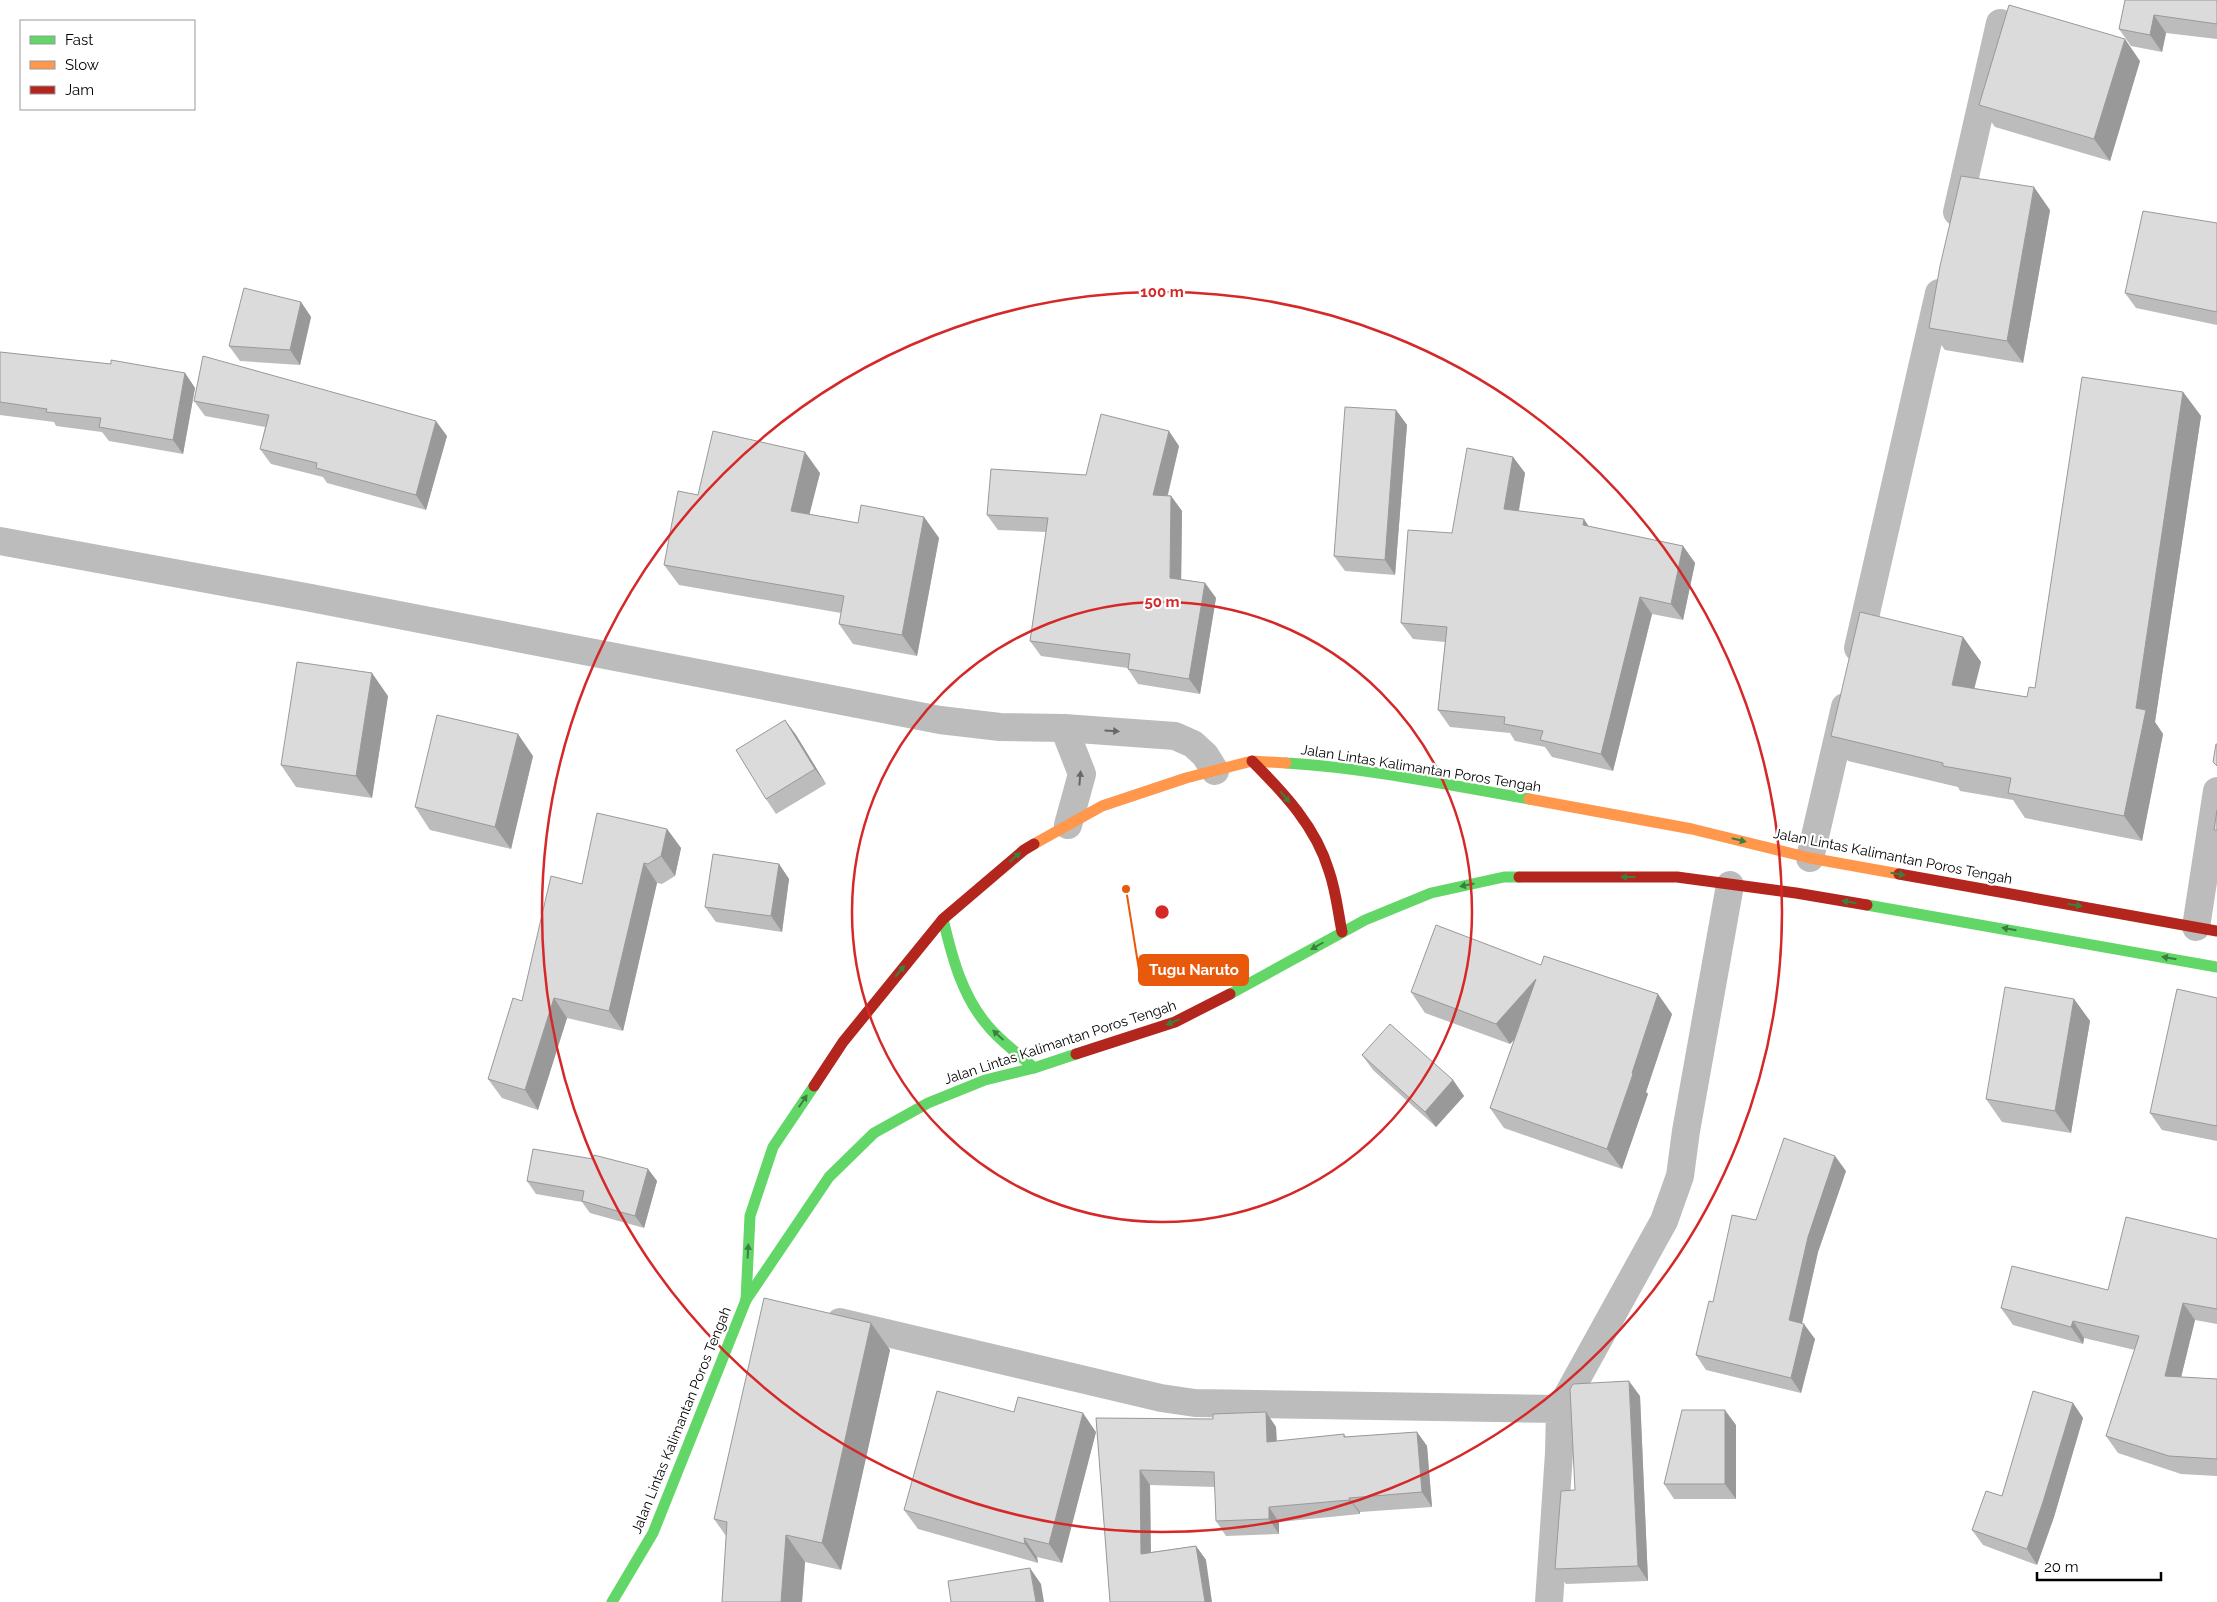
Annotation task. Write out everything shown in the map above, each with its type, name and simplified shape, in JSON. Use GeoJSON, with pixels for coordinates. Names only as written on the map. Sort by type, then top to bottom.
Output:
{"type":"FeatureCollection","features":[{"type":"Feature","properties":{"kind":"main road","name":"Jalan Lintas Kalimantan Poros Tengah"},"geometry":{"type":"LineString","coordinates":[[746,1300],[750,1216],[773,1147],[843,1042],[943,919],[1024,850],[1102,806],[1186,778],[1252,761],[1318,765],[1451,785],[1692,829],[1810,858],[2206,929]]}},
{"type":"Feature","properties":{"kind":"main road"},"geometry":{"type":"LineString","coordinates":[[1252,761],[1270,778],[1314,833],[1328,866],[1342,932]]}},
{"type":"Feature","properties":{"kind":"main road","name":"Jalan Lintas Kalimantan Poros Tengah"},"geometry":{"type":"LineString","coordinates":[[612,1602],[653,1533],[672,1480],[746,1300],[829,1177],[874,1133],[928,1103],[985,1080],[1034,1068],[1175,1022],[1263,977],[1365,920],[1431,892],[1504,877],[1677,877],[1815,896],[2217,967]]}},
{"type":"Feature","properties":{"kind":"main road"},"geometry":{"type":"LineString","coordinates":[[943,919],[956,971],[970,1000],[984,1022],[1034,1068]]}},
{"type":"Feature","properties":{"kind":"street"},"geometry":{"type":"LineString","coordinates":[[1952,237],[2000,24]]}},
{"type":"Feature","properties":{"kind":"street"},"geometry":{"type":"LineString","coordinates":[[1810,858],[1945,266]]}},
{"type":"Feature","properties":{"kind":"street"},"geometry":{"type":"LineString","coordinates":[[0,541],[311,598],[940,720],[1000,727],[1064,728],[1175,736],[1193,744],[1205,755],[1215,771]]}},
{"type":"Feature","properties":{"kind":"street"},"geometry":{"type":"LineString","coordinates":[[1064,728],[1082,774],[1068,825]]}},
{"type":"Feature","properties":{"kind":"street"},"geometry":{"type":"LineString","coordinates":[[2206,929],[2217,791]]}},
{"type":"Feature","properties":{"kind":"street"},"geometry":{"type":"LineString","coordinates":[[1549,1602],[1559,1453],[1560,1409],[1664,1221],[1680,1176],[1730,885]]}},
{"type":"Feature","properties":{"kind":"street"},"geometry":{"type":"LineString","coordinates":[[746,1300],[775,1306]]}},
{"type":"Feature","properties":{"kind":"street"},"geometry":{"type":"LineString","coordinates":[[814,1316],[1161,1398],[1195,1403],[1560,1409]]}},
{"type":"Feature","properties":{"kind":"building"},"geometry":{"type":"Polygon","coordinates":[[[2125,0],[2217,0],[2217,24],[2154,15],[2150,35],[2119,29],[2125,0]]]}},
{"type":"Feature","properties":{"kind":"building"},"geometry":{"type":"Polygon","coordinates":[[[2009,5],[2125,39],[2094,139],[1979,105],[2009,5]]]}},
{"type":"Feature","properties":{"kind":"building"},"geometry":{"type":"Polygon","coordinates":[[[1961,176],[2034,187],[2007,341],[1929,328],[1940,266],[1961,176]]]}},
{"type":"Feature","properties":{"kind":"building"},"geometry":{"type":"Polygon","coordinates":[[[2143,211],[2217,223],[2217,312],[2125,293],[2143,211]]]}},
{"type":"Feature","properties":{"kind":"building"},"geometry":{"type":"Polygon","coordinates":[[[244,288],[301,302],[290,350],[229,346],[244,288]]]}},
{"type":"Feature","properties":{"kind":"building"},"geometry":{"type":"Polygon","coordinates":[[[0,352],[111,364],[111,360],[185,373],[173,440],[99,427],[101,418],[46,412],[47,409],[0,402],[0,352]]]}},
{"type":"Feature","properties":{"kind":"building"},"geometry":{"type":"Polygon","coordinates":[[[203,356],[436,421],[416,495],[316,468],[317,463],[260,449],[269,415],[194,401],[203,356]]]}},
{"type":"Feature","properties":{"kind":"building"},"geometry":{"type":"Polygon","coordinates":[[[2082,377],[2183,392],[2136,708],[2146,710],[2124,816],[2008,793],[2011,778],[1943,766],[1943,763],[1831,736],[1860,612],[1963,637],[1952,685],[2027,697],[2029,687],[2035,688],[2082,377]]]}},
{"type":"Feature","properties":{"kind":"building"},"geometry":{"type":"Polygon","coordinates":[[[1345,407],[1396,410],[1385,560],[1334,556],[1345,407]]]}},
{"type":"Feature","properties":{"kind":"building"},"geometry":{"type":"Polygon","coordinates":[[[1101,414],[1169,431],[1153,495],[1171,496],[1170,578],[1205,583],[1189,679],[1128,669],[1130,654],[1030,641],[1048,518],[987,515],[991,469],[1086,475],[1101,414]]]}},
{"type":"Feature","properties":{"kind":"building"},"geometry":{"type":"Polygon","coordinates":[[[713,431],[805,452],[791,511],[858,523],[861,505],[924,517],[902,635],[839,624],[844,596],[664,565],[678,491],[698,495],[713,431]]]}},
{"type":"Feature","properties":{"kind":"building"},"geometry":{"type":"Polygon","coordinates":[[[1467,448],[1513,457],[1504,509],[1584,519],[1583,525],[1683,546],[1671,604],[1640,597],[1601,754],[1540,740],[1543,731],[1504,724],[1505,717],[1438,710],[1447,627],[1401,623],[1408,530],[1452,533],[1467,448]]]}},
{"type":"Feature","properties":{"kind":"building"},"geometry":{"type":"Polygon","coordinates":[[[297,662],[372,673],[356,776],[281,765],[297,662]]]}},
{"type":"Feature","properties":{"kind":"building"},"geometry":{"type":"Polygon","coordinates":[[[437,715],[518,734],[495,827],[415,807],[437,715]]]}},
{"type":"Feature","properties":{"kind":"building"},"geometry":{"type":"Polygon","coordinates":[[[785,720],[815,769],[766,799],[736,750],[785,720]]]}},
{"type":"Feature","properties":{"kind":"building"},"geometry":{"type":"Polygon","coordinates":[[[2217,744],[2217,766],[2213,762],[2217,744]]]}},
{"type":"Feature","properties":{"kind":"building"},"geometry":{"type":"Polygon","coordinates":[[[2217,810],[2217,830],[2214,830],[2217,810]]]}},
{"type":"Feature","properties":{"kind":"building"},"geometry":{"type":"Polygon","coordinates":[[[597,813],[667,829],[661,856],[648,864],[644,863],[609,1011],[554,998],[525,1090],[488,1079],[513,998],[522,1001],[551,876],[582,884],[597,813]]]}},
{"type":"Feature","properties":{"kind":"building"},"geometry":{"type":"Polygon","coordinates":[[[713,854],[779,864],[771,916],[705,907],[713,854]]]}},
{"type":"Feature","properties":{"kind":"building"},"geometry":{"type":"Polygon","coordinates":[[[1436,925],[1541,965],[1544,956],[1658,994],[1607,1149],[1490,1108],[1536,979],[1496,1024],[1411,992],[1436,925]]]}},
{"type":"Feature","properties":{"kind":"building"},"geometry":{"type":"Polygon","coordinates":[[[2005,987],[2074,999],[2055,1111],[1986,1099],[2005,987]]]}},
{"type":"Feature","properties":{"kind":"building"},"geometry":{"type":"Polygon","coordinates":[[[2177,989],[2217,998],[2217,1126],[2150,1113],[2177,989]]]}},
{"type":"Feature","properties":{"kind":"building"},"geometry":{"type":"Polygon","coordinates":[[[1390,1024],[1453,1080],[1425,1112],[1362,1055],[1390,1024]]]}},
{"type":"Feature","properties":{"kind":"building"},"geometry":{"type":"Polygon","coordinates":[[[1784,1138],[1835,1156],[1808,1237],[1789,1320],[1804,1324],[1791,1378],[1696,1355],[1709,1301],[1713,1302],[1732,1215],[1756,1220],[1784,1138]]]}},
{"type":"Feature","properties":{"kind":"building"},"geometry":{"type":"Polygon","coordinates":[[[533,1149],[593,1159],[594,1155],[648,1169],[635,1216],[582,1201],[584,1191],[527,1181],[533,1149]]]}},
{"type":"Feature","properties":{"kind":"building"},"geometry":{"type":"Polygon","coordinates":[[[2126,1217],[2217,1239],[2217,1309],[2183,1303],[2165,1376],[2217,1379],[2217,1459],[2169,1456],[2106,1436],[2139,1336],[2073,1321],[2071,1327],[2001,1308],[2012,1266],[2108,1290],[2126,1217]]]}},
{"type":"Feature","properties":{"kind":"building"},"geometry":{"type":"Polygon","coordinates":[[[764,1298],[871,1323],[822,1543],[786,1535],[781,1602],[722,1602],[727,1522],[714,1519],[764,1298]]]}},
{"type":"Feature","properties":{"kind":"building"},"geometry":{"type":"Polygon","coordinates":[[[1629,1381],[1638,1566],[1555,1569],[1561,1491],[1575,1490],[1570,1389],[1573,1384],[1629,1381]]]}},
{"type":"Feature","properties":{"kind":"building"},"geometry":{"type":"Polygon","coordinates":[[[937,1391],[1014,1412],[1018,1397],[1083,1413],[1049,1544],[1024,1538],[1025,1544],[904,1510],[937,1391]]]}},
{"type":"Feature","properties":{"kind":"building"},"geometry":{"type":"Polygon","coordinates":[[[2033,1391],[2073,1403],[2027,1549],[1972,1530],[1986,1491],[2002,1496],[2033,1391]]]}},
{"type":"Feature","properties":{"kind":"building"},"geometry":{"type":"Polygon","coordinates":[[[1682,1410],[1725,1410],[1725,1484],[1664,1484],[1682,1410]]]}},
{"type":"Feature","properties":{"kind":"building"},"geometry":{"type":"Polygon","coordinates":[[[1266,1412],[1267,1442],[1344,1434],[1344,1437],[1417,1432],[1422,1492],[1269,1507],[1269,1519],[1216,1521],[1214,1472],[1140,1470],[1141,1554],[1196,1546],[1205,1602],[1110,1602],[1096,1418],[1213,1419],[1213,1414],[1266,1412]]]}},
{"type":"Feature","properties":{"kind":"building"},"geometry":{"type":"Polygon","coordinates":[[[1030,1568],[1036,1602],[951,1602],[948,1581],[1030,1568]]]}},
{"type":"Feature","properties":{"kind":"traffic: fast"},"geometry":{"type":"LineString","coordinates":[[1286,763],[1378,773],[1529,799]]}},
{"type":"Feature","properties":{"kind":"traffic: fast"},"geometry":{"type":"LineString","coordinates":[[1230,994],[1365,920],[1431,893],[1504,877],[1519,877]]}},
{"type":"Feature","properties":{"kind":"traffic: fast"},"geometry":{"type":"LineString","coordinates":[[1867,905],[2217,967]]}},
{"type":"Feature","properties":{"kind":"traffic: fast"},"geometry":{"type":"LineString","coordinates":[[943,919],[954,962],[971,1002],[993,1032],[1034,1068]]}},
{"type":"Feature","properties":{"kind":"traffic: fast"},"geometry":{"type":"LineString","coordinates":[[746,1300],[829,1177],[874,1133],[928,1103],[985,1080],[1034,1068],[1076,1054]]}},
{"type":"Feature","properties":{"kind":"traffic: fast"},"geometry":{"type":"LineString","coordinates":[[746,1300],[750,1216],[773,1147],[814,1086]]}},
{"type":"Feature","properties":{"kind":"traffic: fast"},"geometry":{"type":"LineString","coordinates":[[612,1602],[653,1533],[746,1300]]}},
{"type":"Feature","properties":{"kind":"traffic: slow"},"geometry":{"type":"LineString","coordinates":[[1034,844],[1102,806],[1186,778],[1252,761],[1286,763]]}},
{"type":"Feature","properties":{"kind":"traffic: slow"},"geometry":{"type":"LineString","coordinates":[[1529,799],[1692,829],[1810,858],[1899,874]]}},
{"type":"Feature","properties":{"kind":"traffic: jam"},"geometry":{"type":"LineString","coordinates":[[1252,761],[1287,798],[1316,840],[1331,879],[1342,932]]}},
{"type":"Feature","properties":{"kind":"traffic: jam"},"geometry":{"type":"LineString","coordinates":[[814,1086],[843,1042],[943,919],[1024,850],[1034,844]]}},
{"type":"Feature","properties":{"kind":"traffic: jam"},"geometry":{"type":"LineString","coordinates":[[1899,874],[2217,931]]}},
{"type":"Feature","properties":{"kind":"traffic: jam"},"geometry":{"type":"LineString","coordinates":[[1519,877],[1677,877],[1796,893],[1867,905]]}},
{"type":"Feature","properties":{"kind":"traffic: jam"},"geometry":{"type":"LineString","coordinates":[[1076,1054],[1175,1022],[1230,994]]}},
{"type":"Feature","properties":{"kind":"place","name":"Tugu Naruto"},"geometry":{"type":"Point","coordinates":[1126,889]}}]}
